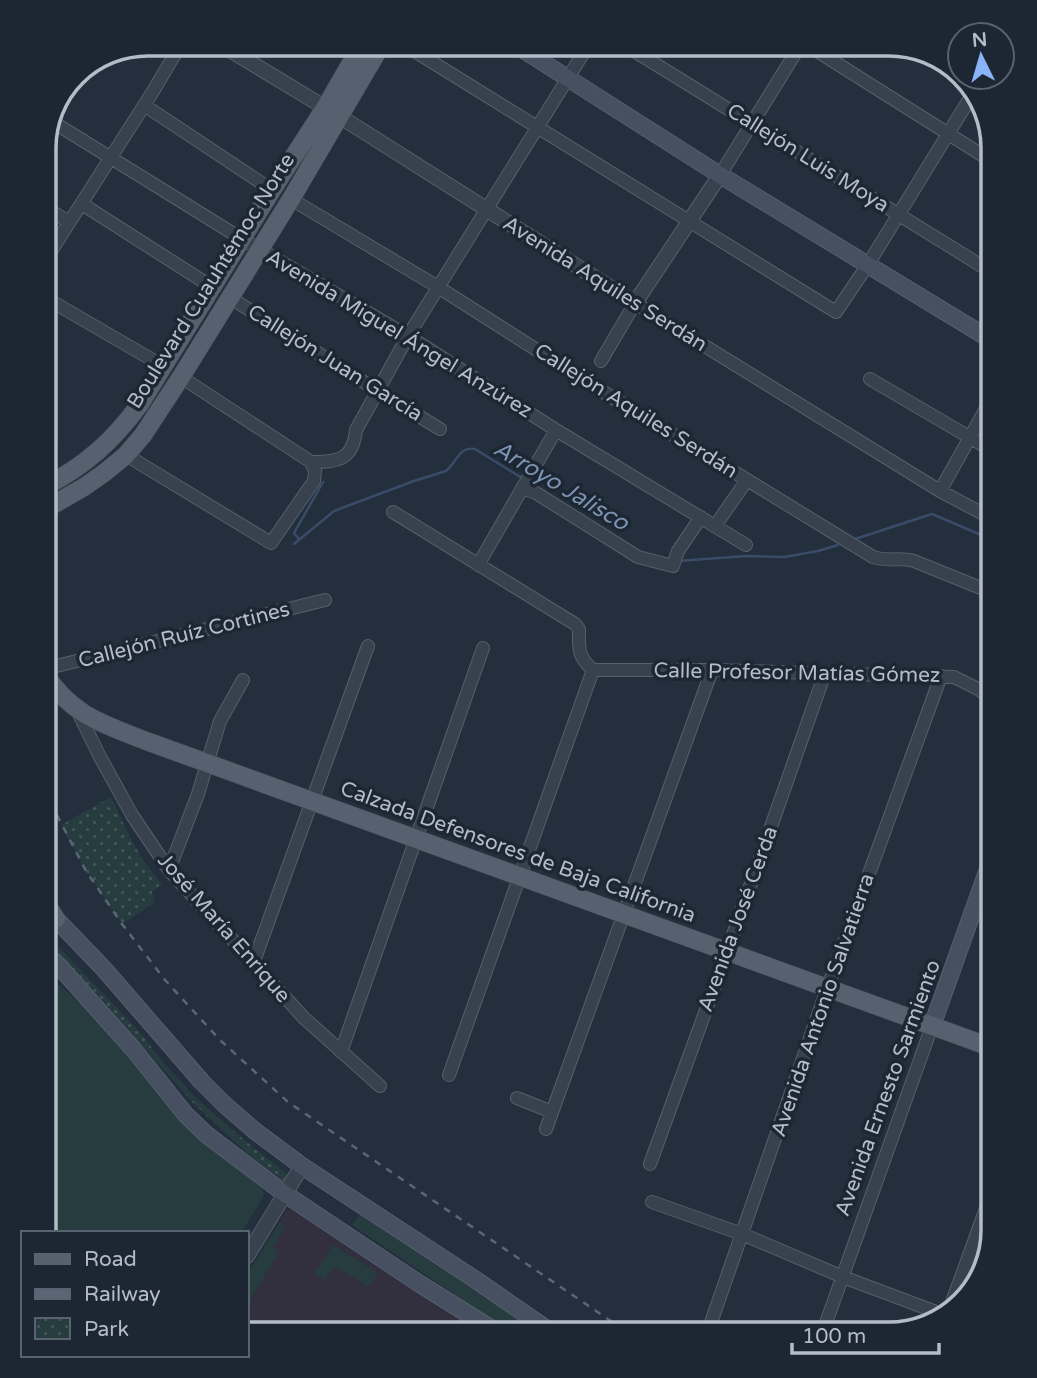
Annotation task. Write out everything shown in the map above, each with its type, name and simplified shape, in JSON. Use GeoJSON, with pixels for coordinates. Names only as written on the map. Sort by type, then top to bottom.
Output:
{"type":"FeatureCollection","features":[{"type":"Feature","properties":{"kind":"main road","name":"Boulevard Cuauhtémoc Norte"},"geometry":{"type":"LineString","coordinates":[[56,503],[84,487],[126,455],[143,435],[291,199],[357,56]]}},
{"type":"Feature","properties":{"kind":"main road","name":"Boulevard Cuauhtémoc Norte"},"geometry":{"type":"LineString","coordinates":[[56,481],[94,457],[127,422],[272,190],[374,56]]}},
{"type":"Feature","properties":{"kind":"main road"},"geometry":{"type":"LineString","coordinates":[[534,56],[720,175],[981,334]]}},
{"type":"Feature","properties":{"kind":"main road","name":"Calzada Defensores de Baja California"},"geometry":{"type":"LineString","coordinates":[[56,689],[62,698],[77,710],[100,723],[981,1044]]}},
{"type":"Feature","properties":{"kind":"main road","name":"Avenida Ernesto Sarmiento"},"geometry":{"type":"LineString","coordinates":[[932,1026],[981,889]]}},
{"type":"Feature","properties":{"kind":"main road"},"geometry":{"type":"LineString","coordinates":[[56,920],[104,969],[225,1105],[255,1131],[302,1166],[537,1322]]}},
{"type":"Feature","properties":{"kind":"main road"},"geometry":{"type":"LineString","coordinates":[[56,963],[134,1049],[186,1115],[229,1152],[285,1194],[481,1322]]}},
{"type":"Feature","properties":{"kind":"street"},"geometry":{"type":"LineString","coordinates":[[56,243],[174,56]]}},
{"type":"Feature","properties":{"kind":"street","name":"Avenida Aquiles Serdán"},"geometry":{"type":"LineString","coordinates":[[240,56],[940,491],[981,513]]}},
{"type":"Feature","properties":{"kind":"street"},"geometry":{"type":"LineString","coordinates":[[423,56],[836,312],[968,102]]}},
{"type":"Feature","properties":{"kind":"street"},"geometry":{"type":"LineString","coordinates":[[181,377],[311,462],[334,461],[348,455],[355,442],[356,430],[408,336],[581,56]]}},
{"type":"Feature","properties":{"kind":"street","name":"Callejón Luis Moya"},"geometry":{"type":"LineString","coordinates":[[642,56],[981,265]]}},
{"type":"Feature","properties":{"kind":"street"},"geometry":{"type":"LineString","coordinates":[[601,361],[635,303],[795,56]]}},
{"type":"Feature","properties":{"kind":"street"},"geometry":{"type":"LineString","coordinates":[[822,56],[981,155]]}},
{"type":"Feature","properties":{"kind":"street"},"geometry":{"type":"LineString","coordinates":[[144,105],[272,190]]}},
{"type":"Feature","properties":{"kind":"street","name":"Avenida Miguel Ángel Anzúrez"},"geometry":{"type":"LineString","coordinates":[[59,126],[242,239],[408,336],[746,545]]}},
{"type":"Feature","properties":{"kind":"street","name":"Callejón Aquiles Serdán"},"geometry":{"type":"LineString","coordinates":[[291,199],[873,557],[914,561],[981,588]]}},
{"type":"Feature","properties":{"kind":"street"},"geometry":{"type":"LineString","coordinates":[[82,204],[212,287]]}},
{"type":"Feature","properties":{"kind":"street"},"geometry":{"type":"LineString","coordinates":[[56,214],[69,222]]}},
{"type":"Feature","properties":{"kind":"street","name":"Callejón Juan García"},"geometry":{"type":"LineString","coordinates":[[229,297],[440,429]]}},
{"type":"Feature","properties":{"kind":"street"},"geometry":{"type":"LineString","coordinates":[[56,304],[163,366]]}},
{"type":"Feature","properties":{"kind":"street"},"geometry":{"type":"LineString","coordinates":[[870,379],[981,444]]}},
{"type":"Feature","properties":{"kind":"street"},"geometry":{"type":"LineString","coordinates":[[940,491],[981,417]]}},
{"type":"Feature","properties":{"kind":"street"},"geometry":{"type":"LineString","coordinates":[[478,565],[556,429]]}},
{"type":"Feature","properties":{"kind":"street"},"geometry":{"type":"LineString","coordinates":[[126,455],[271,543],[314,481],[311,462]]}},
{"type":"Feature","properties":{"kind":"street"},"geometry":{"type":"LineString","coordinates":[[715,526],[747,480]]}},
{"type":"Feature","properties":{"kind":"street"},"geometry":{"type":"LineString","coordinates":[[525,483],[536,493],[638,557],[675,560],[701,517]]}},
{"type":"Feature","properties":{"kind":"street"},"geometry":{"type":"LineString","coordinates":[[393,512],[575,624],[579,629],[580,656],[593,670],[449,1075]]}},
{"type":"Feature","properties":{"kind":"street","name":"Callejón Ruíz Cortines"},"geometry":{"type":"LineString","coordinates":[[56,668],[325,600]]}},
{"type":"Feature","properties":{"kind":"street"},"geometry":{"type":"LineString","coordinates":[[253,964],[368,646]]}},
{"type":"Feature","properties":{"kind":"street"},"geometry":{"type":"LineString","coordinates":[[341,1052],[483,648]]}},
{"type":"Feature","properties":{"kind":"street","name":"Calle Profesor Matías Gómez"},"geometry":{"type":"LineString","coordinates":[[593,670],[941,676],[954,677],[981,690]]}},
{"type":"Feature","properties":{"kind":"street"},"geometry":{"type":"LineString","coordinates":[[546,1129],[712,670]]}},
{"type":"Feature","properties":{"kind":"street","name":"Avenida José Cerda"},"geometry":{"type":"LineString","coordinates":[[650,1164],[825,673]]}},
{"type":"Feature","properties":{"kind":"street","name":"Avenida Antonio Salvatierra"},"geometry":{"type":"LineString","coordinates":[[711,1322],[827,989],[941,676]]}},
{"type":"Feature","properties":{"kind":"street"},"geometry":{"type":"LineString","coordinates":[[169,870],[198,794],[220,721],[243,680]]}},
{"type":"Feature","properties":{"kind":"street","name":"José María Enrique"},"geometry":{"type":"LineString","coordinates":[[77,710],[132,815],[169,870],[304,1018],[380,1086]]}},
{"type":"Feature","properties":{"kind":"street","name":"Avenida Ernesto Sarmiento"},"geometry":{"type":"LineString","coordinates":[[826,1322],[932,1026]]}},
{"type":"Feature","properties":{"kind":"street"},"geometry":{"type":"LineString","coordinates":[[517,1098],[552,1112]]}},
{"type":"Feature","properties":{"kind":"street"},"geometry":{"type":"LineString","coordinates":[[248,1254],[302,1166]]}},
{"type":"Feature","properties":{"kind":"street"},"geometry":{"type":"LineString","coordinates":[[652,1202],[742,1234],[843,1278],[932,1311]]}},
{"type":"Feature","properties":{"kind":"street"},"geometry":{"type":"LineString","coordinates":[[956,1292],[981,1222]]}},
{"type":"Feature","properties":{"kind":"shaded area"},"geometry":{"type":"Polygon","coordinates":[[[287,1210],[298,1210],[468,1322],[248,1322],[248,1272],[287,1210]]]}},
{"type":"Feature","properties":{"kind":"green space"},"geometry":{"type":"Polygon","coordinates":[[[111,797],[139,853],[162,884],[152,892],[155,902],[122,924],[86,871],[61,825],[111,797]]]}},
{"type":"Feature","properties":{"kind":"green space"},"geometry":{"type":"Polygon","coordinates":[[[56,945],[137,1029],[197,1099],[289,1175],[285,1181],[247,1153],[194,1104],[96,993],[56,954],[56,945]]]}},
{"type":"Feature","properties":{"kind":"green space"},"geometry":{"type":"Polygon","coordinates":[[[56,983],[93,1015],[181,1119],[262,1189],[262,1199],[242,1231],[56,1231],[56,983]]]}},
{"type":"Feature","properties":{"kind":"green space"},"geometry":{"type":"Polygon","coordinates":[[[360,1215],[524,1322],[495,1322],[352,1225],[360,1215]]]}},
{"type":"Feature","properties":{"kind":"green space"},"geometry":{"type":"Polygon","coordinates":[[[279,1223],[286,1227],[273,1247],[279,1252],[248,1303],[248,1273],[279,1223]]]}},
{"type":"Feature","properties":{"kind":"green space"},"geometry":{"type":"Polygon","coordinates":[[[333,1245],[378,1273],[369,1287],[334,1266],[325,1280],[314,1274],[333,1245]]]}},
{"type":"Feature","properties":{"kind":"waterway","name":"Arroyo Jalisco"},"geometry":{"type":"LineString","coordinates":[[294,544],[334,511],[446,471],[465,450],[475,449],[522,478]]}},
{"type":"Feature","properties":{"kind":"waterway"},"geometry":{"type":"LineString","coordinates":[[299,539],[294,533],[323,482]]}},
{"type":"Feature","properties":{"kind":"waterway","name":"Arroyo Jalisco"},"geometry":{"type":"LineString","coordinates":[[852,540],[932,514],[981,535]]}},
{"type":"Feature","properties":{"kind":"waterway","name":"Arroyo Jalisco"},"geometry":{"type":"LineString","coordinates":[[678,561],[747,556],[784,557],[838,545]]}},
{"type":"Feature","properties":{"kind":"railway"},"geometry":{"type":"LineString","coordinates":[[56,813],[86,871],[122,924],[165,980],[220,1040],[288,1102],[612,1322]]}}]}
